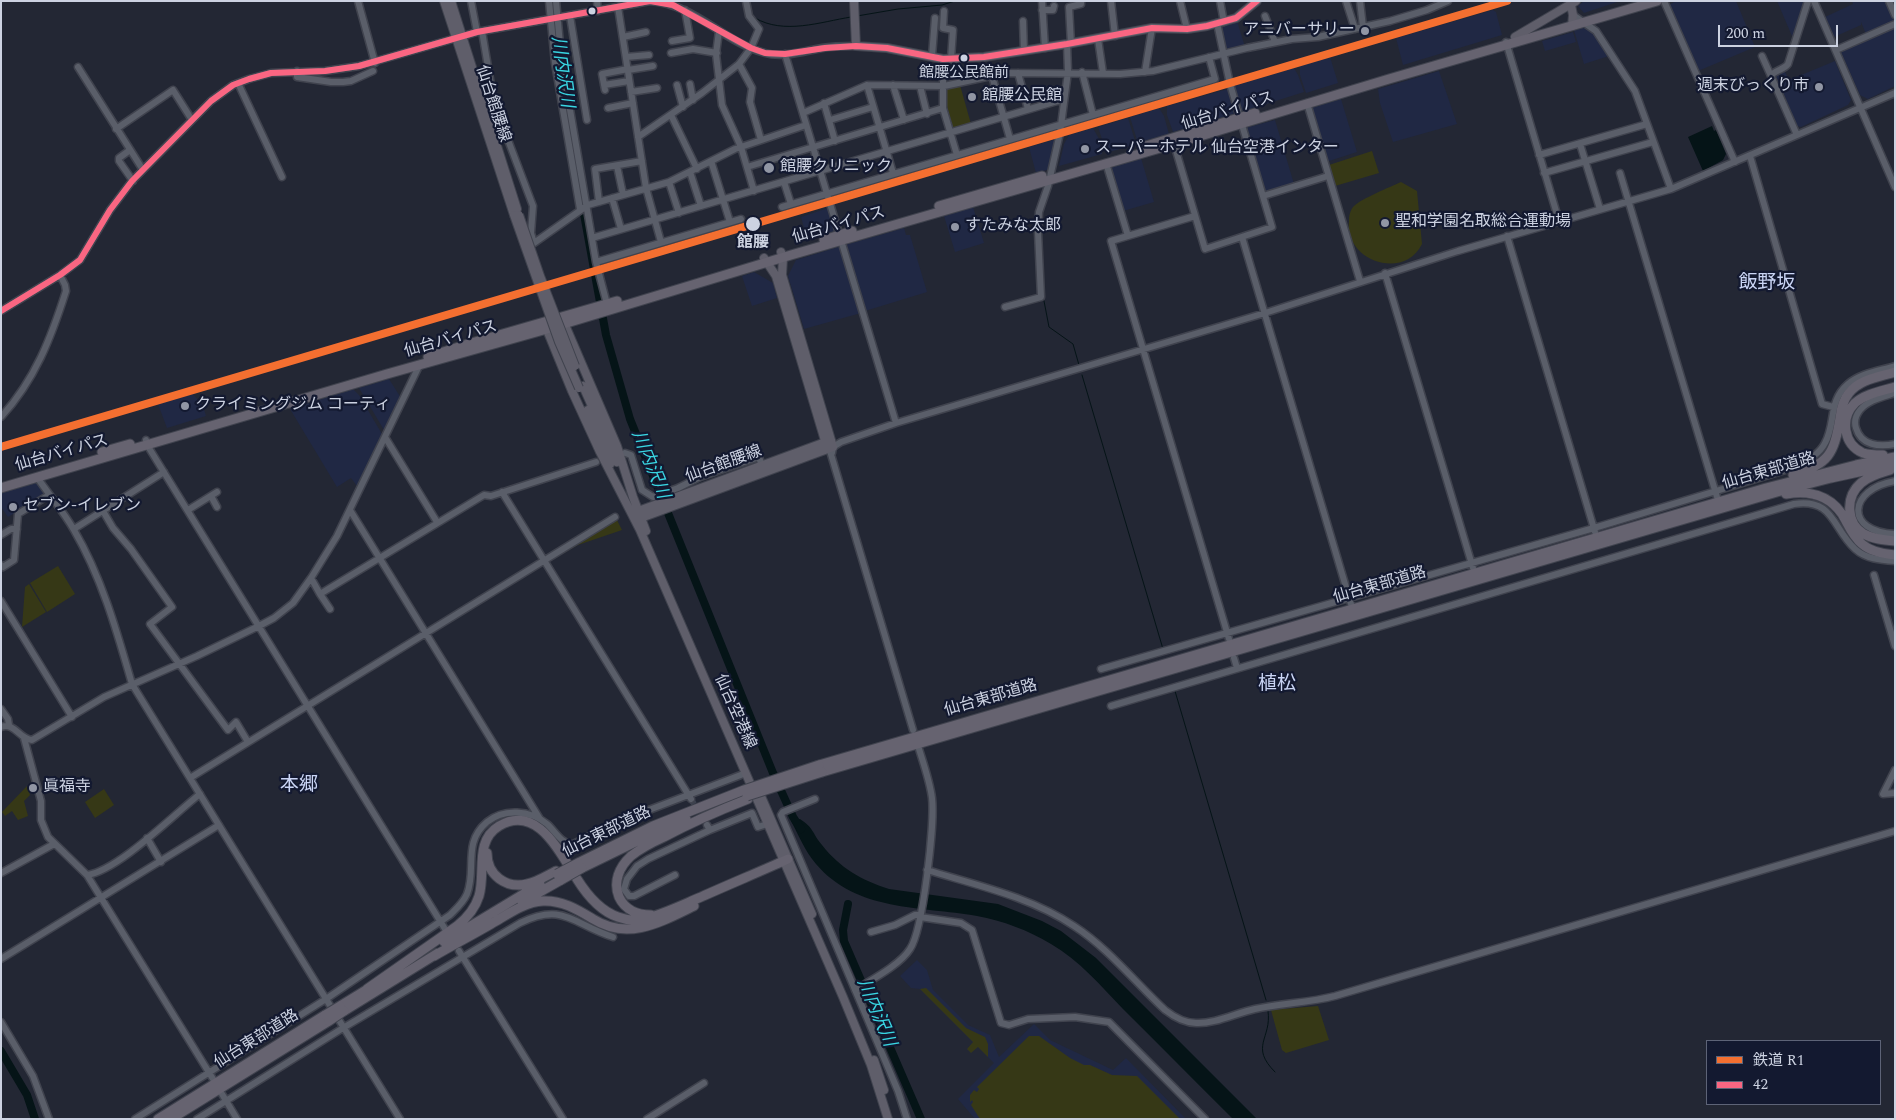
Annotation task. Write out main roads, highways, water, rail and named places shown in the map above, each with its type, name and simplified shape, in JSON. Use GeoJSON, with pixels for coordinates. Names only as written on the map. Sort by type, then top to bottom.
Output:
{"type":"FeatureCollection","features":[{"type":"Feature","properties":{"kind":"highway","name":"仙台バイパス"},"geometry":{"type":"LineString","coordinates":[[1050,177],[1174,144],[1241,120],[1307,103],[1638,1]]}},
{"type":"Feature","properties":{"kind":"highway","name":"仙台バイパス"},"geometry":{"type":"LineString","coordinates":[[1,482],[420,364],[602,308],[1506,43],[1515,37],[1576,21],[1599,18],[1657,1]]}},
{"type":"Feature","properties":{"kind":"highway","name":"仙台バイパス"},"geometry":{"type":"LineString","coordinates":[[1,488],[146,442],[545,326]]}},
{"type":"Feature","properties":{"kind":"highway"},"geometry":{"type":"LineString","coordinates":[[1699,511],[1801,472],[1823,461],[1835,444],[1842,408],[1849,393],[1867,380],[1895,372]]}},
{"type":"Feature","properties":{"kind":"highway"},"geometry":{"type":"LineString","coordinates":[[1895,387],[1867,396],[1856,402],[1849,411],[1845,424],[1847,436],[1859,450],[1870,455],[1895,455]]}},
{"type":"Feature","properties":{"kind":"highway","name":"仙台東部道路"},"geometry":{"type":"LineString","coordinates":[[579,863],[747,795],[821,768],[1699,511],[1806,477],[1895,455]]}},
{"type":"Feature","properties":{"kind":"highway","name":"仙台東部道路"},"geometry":{"type":"LineString","coordinates":[[1699,511],[1895,464]]}},
{"type":"Feature","properties":{"kind":"highway"},"geometry":{"type":"LineString","coordinates":[[1895,469],[1874,476],[1859,485],[1852,497],[1850,507],[1853,522],[1862,532],[1876,538],[1895,540]]}},
{"type":"Feature","properties":{"kind":"highway"},"geometry":{"type":"LineString","coordinates":[[1699,511],[1790,493],[1815,494],[1833,503],[1862,544],[1878,552],[1895,554]]}},
{"type":"Feature","properties":{"kind":"highway","name":"仙台東部道路"},"geometry":{"type":"LineString","coordinates":[[171,1119],[367,990],[487,915],[579,863],[622,840],[693,808],[777,786],[821,768]]}},
{"type":"Feature","properties":{"kind":"highway"},"geometry":{"type":"LineString","coordinates":[[656,915],[634,912],[629,910],[621,901],[616,882],[626,861],[668,834],[747,795]]}},
{"type":"Feature","properties":{"kind":"highway"},"geometry":{"type":"LineString","coordinates":[[367,990],[457,926],[470,914],[481,890],[482,855],[485,842],[495,829],[505,823],[526,822],[547,834],[561,852],[580,884],[596,903],[606,912],[618,917],[638,920],[656,915],[787,863]]}},
{"type":"Feature","properties":{"kind":"highway"},"geometry":{"type":"LineString","coordinates":[[558,875],[529,884],[508,884],[497,878],[490,868],[487,856],[489,845],[503,829],[520,826],[531,829],[548,842],[582,894],[596,910],[621,922],[649,924]]}},
{"type":"Feature","properties":{"kind":"highway"},"geometry":{"type":"LineString","coordinates":[[434,956],[522,907],[540,902],[551,901],[565,904],[615,929],[638,929],[787,863]]}},
{"type":"Feature","properties":{"kind":"highway","name":"仙台東部道路"},"geometry":{"type":"LineString","coordinates":[[342,1008],[434,956],[558,875]]}},
{"type":"Feature","properties":{"kind":"highway","name":"仙台東部道路"},"geometry":{"type":"LineString","coordinates":[[158,1119],[327,1018]]}},
{"type":"Feature","properties":{"kind":"main road","name":"仙台館腰線"},"geometry":{"type":"LineString","coordinates":[[444,1],[459,37],[556,333],[581,387]]}},
{"type":"Feature","properties":{"kind":"main road","name":"仙台館腰線"},"geometry":{"type":"LineString","coordinates":[[451,1],[459,37]]}},
{"type":"Feature","properties":{"kind":"main road"},"geometry":{"type":"LineString","coordinates":[[854,1],[856,46],[887,48],[947,59],[984,58],[1152,28],[1187,29],[1221,23],[1241,16],[1257,1]]}},
{"type":"Feature","properties":{"kind":"main road"},"geometry":{"type":"LineString","coordinates":[[1515,37],[1572,2],[1576,21]]}},
{"type":"Feature","properties":{"kind":"main road"},"geometry":{"type":"LineString","coordinates":[[782,255],[782,274],[830,446]]}},
{"type":"Feature","properties":{"kind":"main road"},"geometry":{"type":"LineString","coordinates":[[765,260],[776,276],[830,446]]}},
{"type":"Feature","properties":{"kind":"main road","name":"仙台空港線"},"geometry":{"type":"LineString","coordinates":[[563,320],[616,446],[633,497],[636,516],[767,824],[787,863],[861,1040],[888,1119]]}},
{"type":"Feature","properties":{"kind":"main road","name":"仙台空港線"},"geometry":{"type":"LineString","coordinates":[[545,326],[572,391],[624,501],[636,516],[787,863],[869,1045],[893,1119]]}},
{"type":"Feature","properties":{"kind":"main road"},"geometry":{"type":"LineString","coordinates":[[581,387],[633,497]]}},
{"type":"Feature","properties":{"kind":"main road"},"geometry":{"type":"LineString","coordinates":[[581,387],[624,501]]}},
{"type":"Feature","properties":{"kind":"main road","name":"仙台館腰線"},"geometry":{"type":"LineString","coordinates":[[636,516],[657,504],[680,495],[762,466],[830,446]]}},
{"type":"Feature","properties":{"kind":"main road","name":"仙台館腰線"},"geometry":{"type":"LineString","coordinates":[[680,495],[830,446]]}},
{"type":"Feature","properties":{"kind":"waterway"},"geometry":{"type":"LineString","coordinates":[[857,16],[898,9],[942,5],[955,1]]}},
{"type":"Feature","properties":{"kind":"waterway"},"geometry":{"type":"LineString","coordinates":[[755,18],[778,26],[802,26],[851,17]]}},
{"type":"Feature","properties":{"kind":"waterway","name":"川内沢川"},"geometry":{"type":"LineString","coordinates":[[557,53],[564,95]]}},
{"type":"Feature","properties":{"kind":"waterway","name":"川内沢川"},"geometry":{"type":"LineString","coordinates":[[582,203],[606,335],[630,419],[773,773],[793,817],[801,829]]}},
{"type":"Feature","properties":{"kind":"waterway"},"geometry":{"type":"LineString","coordinates":[[1044,301],[1049,327],[1073,344],[1079,365]]}},
{"type":"Feature","properties":{"kind":"waterway"},"geometry":{"type":"LineString","coordinates":[[1082,375],[1163,649]]}},
{"type":"Feature","properties":{"kind":"waterway"},"geometry":{"type":"LineString","coordinates":[[1175,691],[1266,1000]]}},
{"type":"Feature","properties":{"kind":"waterway","name":"川内沢川"},"geometry":{"type":"LineString","coordinates":[[848,904],[843,930],[844,941],[921,1119]]}},
{"type":"Feature","properties":{"kind":"waterway"},"geometry":{"type":"LineString","coordinates":[[1268,1011],[1267,1029],[1262,1049],[1267,1063],[1275,1072]]}},
{"type":"Feature","properties":{"kind":"waterway"},"geometry":{"type":"LineString","coordinates":[[1,1051],[27,1095],[35,1119]]}},
{"type":"Feature","properties":{"kind":"tunnel"},"geometry":{"type":"LineString","coordinates":[[691,799],[707,825]]}},
{"type":"Feature","properties":{"kind":"rail line","name":"R1"},"geometry":{"type":"LineString","coordinates":[[1,447],[1507,1]]}},
{"type":"Feature","properties":{"kind":"place","name":"アニバーサリー"},"geometry":{"type":"Point","coordinates":[1365,31]}},
{"type":"Feature","properties":{"kind":"place","name":"館腰公民館前"},"geometry":{"type":"Point","coordinates":[964,58]}},
{"type":"Feature","properties":{"kind":"place","name":"週末びっくり市"},"geometry":{"type":"Point","coordinates":[1819,87]}},
{"type":"Feature","properties":{"kind":"place","name":"館腰公民館"},"geometry":{"type":"Point","coordinates":[972,97]}},
{"type":"Feature","properties":{"kind":"place","name":"スーパーホテル 仙台空港インター"},"geometry":{"type":"Point","coordinates":[1085,149]}},
{"type":"Feature","properties":{"kind":"place","name":"館腰クリニック"},"geometry":{"type":"Point","coordinates":[769,168]}},
{"type":"Feature","properties":{"kind":"place","name":"聖和学園名取総合運動場"},"geometry":{"type":"Point","coordinates":[1385,223]}},
{"type":"Feature","properties":{"kind":"place","name":"館腰"},"geometry":{"type":"Point","coordinates":[753,224]}},
{"type":"Feature","properties":{"kind":"place","name":"すたみな太郎"},"geometry":{"type":"Point","coordinates":[955,227]}},
{"type":"Feature","properties":{"kind":"place","name":"クライミングジム コーティ"},"geometry":{"type":"Point","coordinates":[185,406]}},
{"type":"Feature","properties":{"kind":"place","name":"セブン-イレブン"},"geometry":{"type":"Point","coordinates":[13,507]}},
{"type":"Feature","properties":{"kind":"place","name":"眞福寺"},"geometry":{"type":"Point","coordinates":[33,788]}},
{"type":"Feature","properties":{"kind":"district","name":"飯野坂"},"geometry":{"type":"Point","coordinates":[1767,284]}},
{"type":"Feature","properties":{"kind":"district","name":"植松"},"geometry":{"type":"Point","coordinates":[1277,685]}},
{"type":"Feature","properties":{"kind":"district","name":"本郷"},"geometry":{"type":"Point","coordinates":[299,786]}}]}
